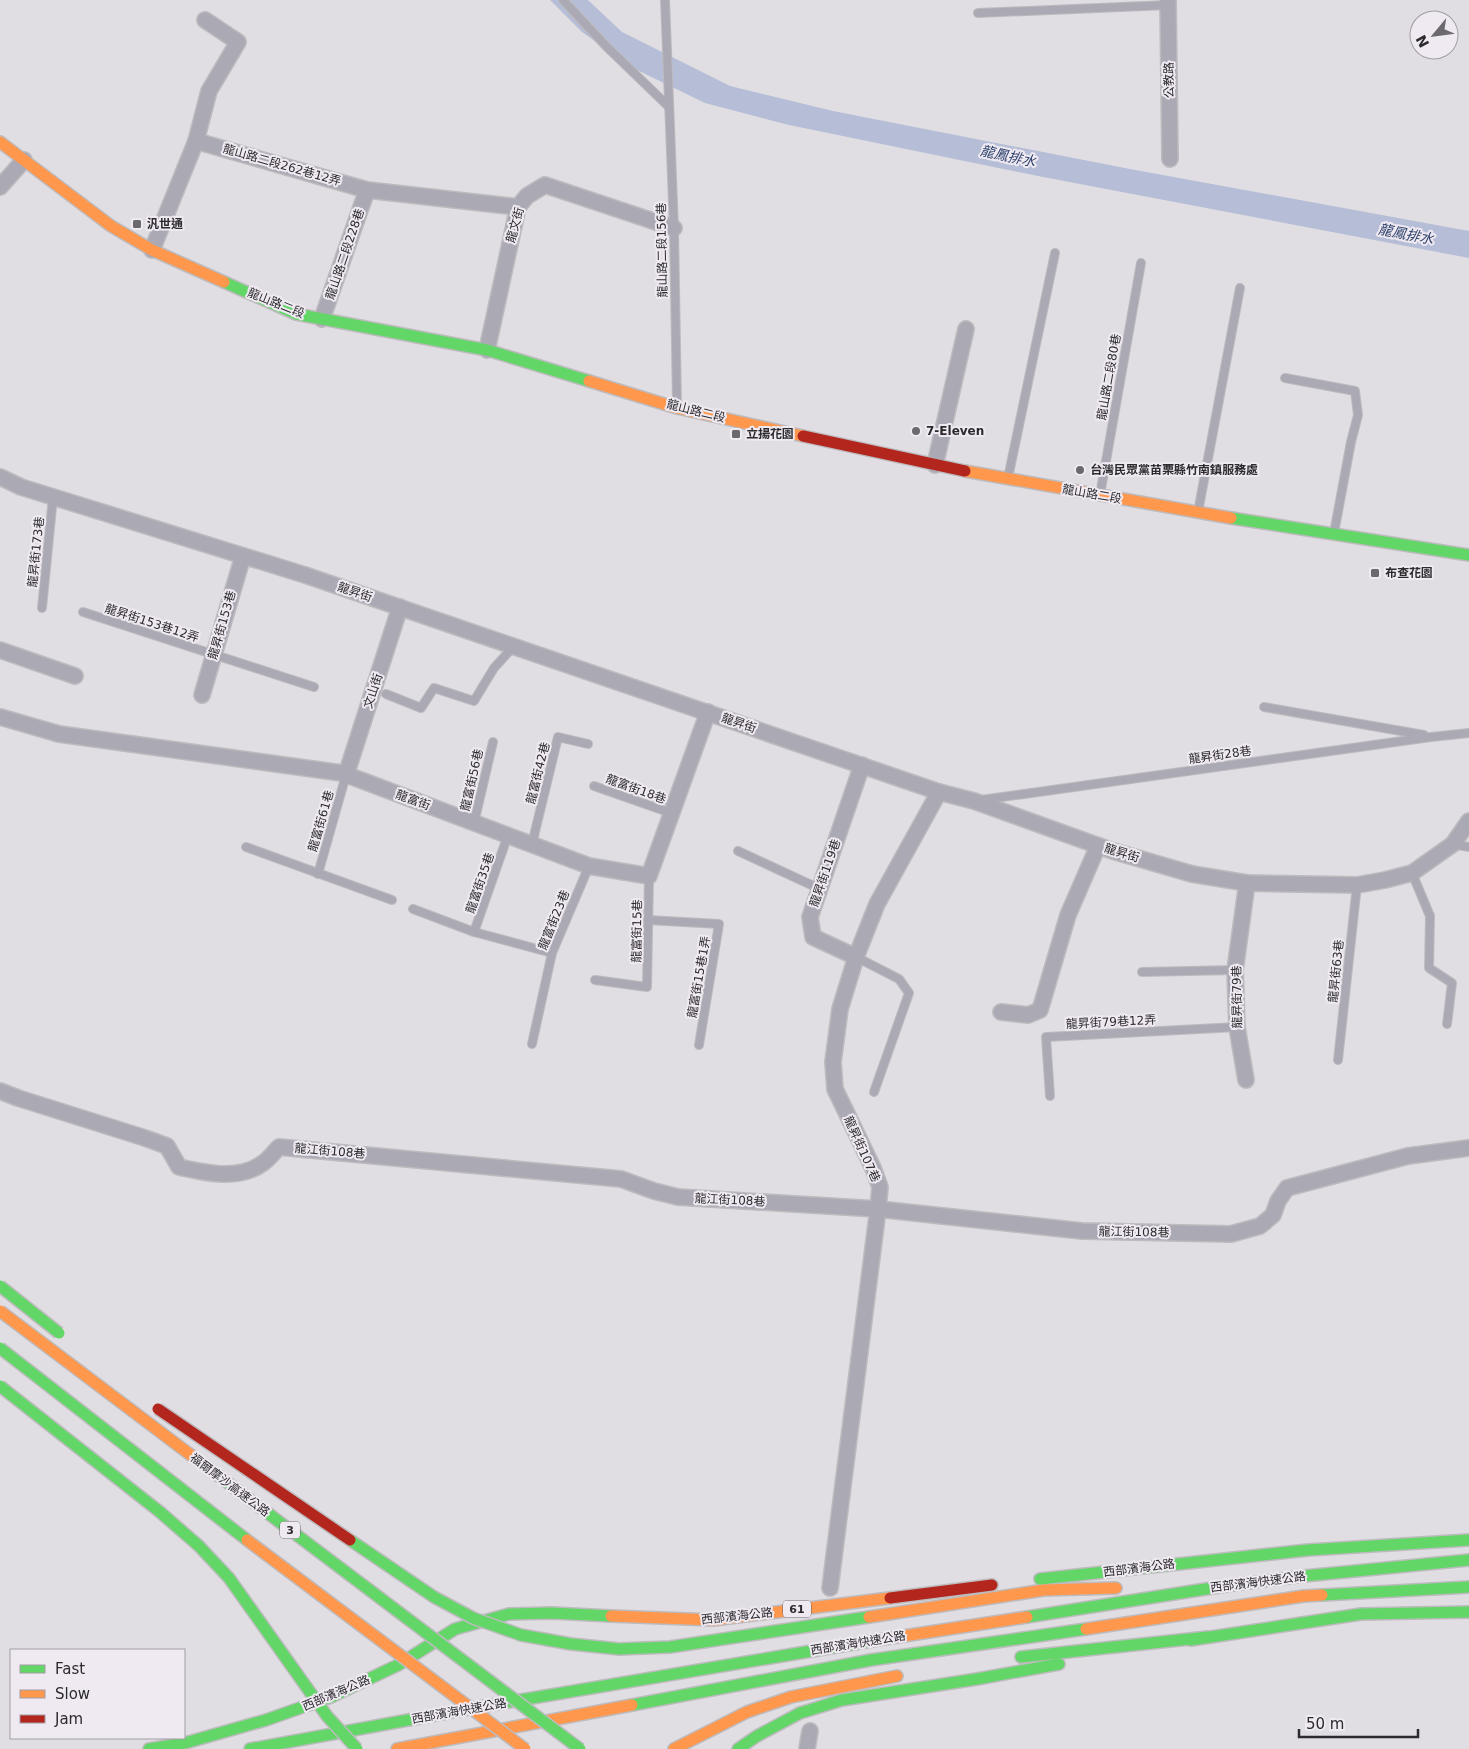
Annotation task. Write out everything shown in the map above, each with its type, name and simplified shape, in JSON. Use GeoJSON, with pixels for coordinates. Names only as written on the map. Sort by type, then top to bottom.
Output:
{"type":"FeatureCollection","features":[{"type":"Feature","properties":{"kind":"main road","name":"龍山路二段"},"geometry":{"type":"LineString","coordinates":[[0,142],[111,226],[152,250],[296,314],[487,350],[677,408],[1008,480],[1198,513],[1469,555]]}},
{"type":"Feature","properties":{"kind":"main road"},"geometry":{"type":"LineString","coordinates":[[0,1286],[70,1342]]}},
{"type":"Feature","properties":{"kind":"main road","name":"福爾摩沙高速公路"},"geometry":{"type":"LineString","coordinates":[[0,1311],[580,1749]]}},
{"type":"Feature","properties":{"kind":"main road"},"geometry":{"type":"LineString","coordinates":[[0,1348],[273,1560],[525,1749]]}},
{"type":"Feature","properties":{"kind":"main road"},"geometry":{"type":"LineString","coordinates":[[0,1386],[160,1512],[199,1546],[229,1578],[327,1716],[357,1749]]}},
{"type":"Feature","properties":{"kind":"main road"},"geometry":{"type":"LineString","coordinates":[[149,1402],[434,1597],[473,1618],[521,1635],[571,1644],[619,1649],[670,1647],[1044,1590],[1225,1586]]}},
{"type":"Feature","properties":{"kind":"main road","name":"西部濱海公路"},"geometry":{"type":"LineString","coordinates":[[1031,1580],[1188,1562],[1405,1542],[1469,1540]]}},
{"type":"Feature","properties":{"kind":"main road","name":"西部濱海快速公路"},"geometry":{"type":"LineString","coordinates":[[250,1749],[479,1707],[864,1642],[1225,1586],[1304,1576],[1469,1560]]}},
{"type":"Feature","properties":{"kind":"main road","name":"西部濱海公路"},"geometry":{"type":"LineString","coordinates":[[149,1749],[185,1742],[266,1720],[332,1697],[398,1665],[455,1629],[509,1614],[552,1613],[713,1620],[1001,1584]]}},
{"type":"Feature","properties":{"kind":"main road","name":"西部濱海快速公路"},"geometry":{"type":"LineString","coordinates":[[397,1749],[871,1660],[1214,1611],[1304,1596],[1469,1587]]}},
{"type":"Feature","properties":{"kind":"main road"},"geometry":{"type":"LineString","coordinates":[[1208,1637],[1012,1658],[1214,1611]]}},
{"type":"Feature","properties":{"kind":"main road"},"geometry":{"type":"LineString","coordinates":[[738,1749],[757,1736],[800,1713],[842,1700],[977,1679],[1208,1637],[1361,1614],[1469,1612]]}},
{"type":"Feature","properties":{"kind":"main road"},"geometry":{"type":"LineString","coordinates":[[674,1749],[747,1712],[791,1697],[908,1674]]}},
{"type":"Feature","properties":{"kind":"street","name":"公教路"},"geometry":{"type":"LineString","coordinates":[[1168,2],[1170,159]]}},
{"type":"Feature","properties":{"kind":"street"},"geometry":{"type":"LineString","coordinates":[[152,250],[196,141],[209,91],[238,42],[205,20]]}},
{"type":"Feature","properties":{"kind":"street","name":"龍山路二段262巷12弄"},"geometry":{"type":"LineString","coordinates":[[196,141],[367,190],[518,207]]}},
{"type":"Feature","properties":{"kind":"street"},"geometry":{"type":"LineString","coordinates":[[0,187],[24,160]]}},
{"type":"Feature","properties":{"kind":"street","name":"龍文街"},"geometry":{"type":"LineString","coordinates":[[487,350],[518,207],[527,196],[545,185],[674,228]]}},
{"type":"Feature","properties":{"kind":"street","name":"龍山路二段228巷"},"geometry":{"type":"LineString","coordinates":[[322,319],[367,190]]}},
{"type":"Feature","properties":{"kind":"street"},"geometry":{"type":"LineString","coordinates":[[935,465],[966,329]]}},
{"type":"Feature","properties":{"kind":"street","name":"龍昇街"},"geometry":{"type":"LineString","coordinates":[[0,477],[22,487],[243,556],[514,646],[939,792],[974,801],[1098,846],[1192,874],[1247,883],[1357,885],[1385,880],[1412,873],[1453,844],[1469,821]]}},
{"type":"Feature","properties":{"kind":"street","name":"龍昇街153巷"},"geometry":{"type":"LineString","coordinates":[[202,695],[243,556]]}},
{"type":"Feature","properties":{"kind":"street","name":"文山街"},"geometry":{"type":"LineString","coordinates":[[346,775],[400,608]]}},
{"type":"Feature","properties":{"kind":"street"},"geometry":{"type":"LineString","coordinates":[[0,650],[75,676]]}},
{"type":"Feature","properties":{"kind":"street"},"geometry":{"type":"LineString","coordinates":[[648,876],[708,712]]}},
{"type":"Feature","properties":{"kind":"street","name":"龍富街"},"geometry":{"type":"LineString","coordinates":[[0,718],[59,734],[346,775],[589,866],[648,876]]}},
{"type":"Feature","properties":{"kind":"street","name":"龍昇街119巷"},"geometry":{"type":"LineString","coordinates":[[856,957],[813,937],[810,917],[862,765]]}},
{"type":"Feature","properties":{"kind":"street","name":"龍昇街107巷"},"geometry":{"type":"LineString","coordinates":[[830,1588],[880,1187],[873,1168],[835,1089],[833,1062],[840,1009],[856,957],[876,904],[939,792]]}},
{"type":"Feature","properties":{"kind":"street"},"geometry":{"type":"LineString","coordinates":[[1001,1012],[1028,1015],[1040,1010],[1068,915],[1098,846]]}},
{"type":"Feature","properties":{"kind":"street","name":"龍昇街79巷"},"geometry":{"type":"LineString","coordinates":[[1246,1080],[1237,1026],[1235,970],[1247,883]]}},
{"type":"Feature","properties":{"kind":"street","name":"龍江街108巷"},"geometry":{"type":"LineString","coordinates":[[0,1090],[18,1098],[167,1146],[180,1167],[214,1175],[242,1173],[262,1164],[279,1146],[621,1179],[654,1191],[678,1197],[878,1209],[1082,1231],[1231,1234],[1260,1226],[1273,1215],[1278,1201],[1287,1188],[1408,1156],[1469,1148]]}},
{"type":"Feature","properties":{"kind":"street"},"geometry":{"type":"LineString","coordinates":[[807,1749],[810,1731]]}},
{"type":"Feature","properties":{"kind":"lane"},"geometry":{"type":"LineString","coordinates":[[562,0],[607,48],[668,106]]}},
{"type":"Feature","properties":{"kind":"lane","name":"龍山路二段156巷"},"geometry":{"type":"LineString","coordinates":[[665,0],[674,228],[677,408]]}},
{"type":"Feature","properties":{"kind":"lane"},"geometry":{"type":"LineString","coordinates":[[978,13],[1168,2]]}},
{"type":"Feature","properties":{"kind":"lane"},"geometry":{"type":"LineString","coordinates":[[1008,480],[1055,252]]}},
{"type":"Feature","properties":{"kind":"lane","name":"龍山路二段80巷"},"geometry":{"type":"LineString","coordinates":[[1100,496],[1140,263]]}},
{"type":"Feature","properties":{"kind":"lane"},"geometry":{"type":"LineString","coordinates":[[1198,513],[1240,288]]}},
{"type":"Feature","properties":{"kind":"lane"},"geometry":{"type":"LineString","coordinates":[[1285,378],[1355,391],[1358,415],[1351,442],[1334,535]]}},
{"type":"Feature","properties":{"kind":"lane","name":"龍昇街173巷"},"geometry":{"type":"LineString","coordinates":[[42,608],[54,497]]}},
{"type":"Feature","properties":{"kind":"lane","name":"龍昇街153巷12弄"},"geometry":{"type":"LineString","coordinates":[[83,612],[213,656],[314,687]]}},
{"type":"Feature","properties":{"kind":"lane"},"geometry":{"type":"LineString","coordinates":[[386,694],[421,708],[434,688],[474,701],[494,668],[514,646]]}},
{"type":"Feature","properties":{"kind":"lane"},"geometry":{"type":"LineString","coordinates":[[1264,706],[1431,737]]}},
{"type":"Feature","properties":{"kind":"lane","name":"龍昇街28巷"},"geometry":{"type":"LineString","coordinates":[[974,801],[1469,733]]}},
{"type":"Feature","properties":{"kind":"lane","name":"龍富街42巷"},"geometry":{"type":"LineString","coordinates":[[532,844],[558,737],[588,744]]}},
{"type":"Feature","properties":{"kind":"lane","name":"龍富街56巷"},"geometry":{"type":"LineString","coordinates":[[474,823],[492,742]]}},
{"type":"Feature","properties":{"kind":"lane","name":"龍富街61巷"},"geometry":{"type":"LineString","coordinates":[[318,874],[346,775]]}},
{"type":"Feature","properties":{"kind":"lane","name":"龍富街18巷"},"geometry":{"type":"LineString","coordinates":[[594,786],[671,813]]}},
{"type":"Feature","properties":{"kind":"lane","name":"龍富街35巷"},"geometry":{"type":"LineString","coordinates":[[413,909],[474,932],[508,836]]}},
{"type":"Feature","properties":{"kind":"lane"},"geometry":{"type":"LineString","coordinates":[[1453,844],[1469,848]]}},
{"type":"Feature","properties":{"kind":"lane"},"geometry":{"type":"LineString","coordinates":[[246,847],[392,900]]}},
{"type":"Feature","properties":{"kind":"lane"},"geometry":{"type":"LineString","coordinates":[[738,851],[820,889]]}},
{"type":"Feature","properties":{"kind":"lane","name":"龍富街23巷"},"geometry":{"type":"LineString","coordinates":[[532,1044],[552,953],[589,866]]}},
{"type":"Feature","properties":{"kind":"lane"},"geometry":{"type":"LineString","coordinates":[[1412,873],[1430,916],[1429,968],[1452,984],[1447,1024]]}},
{"type":"Feature","properties":{"kind":"lane","name":"龍富街15巷"},"geometry":{"type":"LineString","coordinates":[[595,980],[647,987],[648,876]]}},
{"type":"Feature","properties":{"kind":"lane","name":"龍昇街63巷"},"geometry":{"type":"LineString","coordinates":[[1338,1060],[1357,885]]}},
{"type":"Feature","properties":{"kind":"lane","name":"龍富街15巷1弄"},"geometry":{"type":"LineString","coordinates":[[648,920],[719,924],[699,1045]]}},
{"type":"Feature","properties":{"kind":"lane"},"geometry":{"type":"LineString","coordinates":[[474,932],[552,953]]}},
{"type":"Feature","properties":{"kind":"lane"},"geometry":{"type":"LineString","coordinates":[[856,957],[899,979],[909,993],[874,1092]]}},
{"type":"Feature","properties":{"kind":"lane"},"geometry":{"type":"LineString","coordinates":[[1142,972],[1235,970]]}},
{"type":"Feature","properties":{"kind":"lane","name":"龍昇街79巷12弄"},"geometry":{"type":"LineString","coordinates":[[1050,1096],[1046,1037],[1237,1026]]}},
{"type":"Feature","properties":{"kind":"water","name":"龍鳳排水"},"geometry":{"type":"Polygon","coordinates":[[[550,0],[588,0],[622,32],[730,86],[833,111],[1130,169],[1469,231],[1469,258],[1043,177],[789,125],[705,103],[633,68],[582,32],[550,0]]]}},
{"type":"Feature","properties":{"kind":"traffic: fast"},"geometry":{"type":"LineString","coordinates":[[224,282],[296,314],[487,350],[589,381]]}},
{"type":"Feature","properties":{"kind":"traffic: fast"},"geometry":{"type":"LineString","coordinates":[[1231,518],[1469,555]]}},
{"type":"Feature","properties":{"kind":"traffic: fast"},"geometry":{"type":"LineString","coordinates":[[0,1286],[59,1333]]}},
{"type":"Feature","properties":{"kind":"traffic: fast"},"geometry":{"type":"LineString","coordinates":[[0,1348],[247,1540]]}},
{"type":"Feature","properties":{"kind":"traffic: fast"},"geometry":{"type":"LineString","coordinates":[[0,1386],[160,1512],[199,1546],[229,1578],[327,1716],[357,1749]]}},
{"type":"Feature","properties":{"kind":"traffic: fast"},"geometry":{"type":"LineString","coordinates":[[204,1465],[580,1749]]}},
{"type":"Feature","properties":{"kind":"traffic: fast"},"geometry":{"type":"LineString","coordinates":[[350,1540],[434,1597],[473,1618],[521,1635]]}},
{"type":"Feature","properties":{"kind":"traffic: fast"},"geometry":{"type":"LineString","coordinates":[[1040,1579],[1308,1550],[1469,1540]]}},
{"type":"Feature","properties":{"kind":"traffic: fast"},"geometry":{"type":"LineString","coordinates":[[1027,1617],[1225,1586],[1304,1576],[1469,1560]]}},
{"type":"Feature","properties":{"kind":"traffic: fast"},"geometry":{"type":"LineString","coordinates":[[1322,1595],[1469,1587]]}},
{"type":"Feature","properties":{"kind":"traffic: fast"},"geometry":{"type":"LineString","coordinates":[[1191,1640],[1361,1614],[1469,1612]]}},
{"type":"Feature","properties":{"kind":"traffic: fast"},"geometry":{"type":"LineString","coordinates":[[149,1749],[185,1743],[266,1720],[331,1697],[398,1665],[455,1629],[509,1614],[552,1613],[611,1616]]}},
{"type":"Feature","properties":{"kind":"traffic: fast"},"geometry":{"type":"LineString","coordinates":[[521,1635],[571,1644],[619,1649],[670,1647],[869,1617]]}},
{"type":"Feature","properties":{"kind":"traffic: fast"},"geometry":{"type":"LineString","coordinates":[[632,1705],[871,1660],[1086,1629]]}},
{"type":"Feature","properties":{"kind":"traffic: fast"},"geometry":{"type":"LineString","coordinates":[[1021,1657],[1208,1637]]}},
{"type":"Feature","properties":{"kind":"traffic: fast"},"geometry":{"type":"LineString","coordinates":[[250,1749],[479,1707],[871,1641]]}},
{"type":"Feature","properties":{"kind":"traffic: fast"},"geometry":{"type":"LineString","coordinates":[[738,1749],[757,1736],[800,1713],[842,1700],[1059,1664]]}},
{"type":"Feature","properties":{"kind":"traffic: slow"},"geometry":{"type":"LineString","coordinates":[[0,142],[111,226],[152,250],[224,282]]}},
{"type":"Feature","properties":{"kind":"traffic: slow"},"geometry":{"type":"LineString","coordinates":[[589,381],[677,408],[803,436]]}},
{"type":"Feature","properties":{"kind":"traffic: slow"},"geometry":{"type":"LineString","coordinates":[[965,471],[1231,518]]}},
{"type":"Feature","properties":{"kind":"traffic: slow"},"geometry":{"type":"LineString","coordinates":[[0,1311],[204,1465]]}},
{"type":"Feature","properties":{"kind":"traffic: slow"},"geometry":{"type":"LineString","coordinates":[[247,1540],[525,1749]]}},
{"type":"Feature","properties":{"kind":"traffic: slow"},"geometry":{"type":"LineString","coordinates":[[869,1617],[1044,1590],[1116,1588]]}},
{"type":"Feature","properties":{"kind":"traffic: slow"},"geometry":{"type":"LineString","coordinates":[[1086,1629],[1304,1596],[1322,1595]]}},
{"type":"Feature","properties":{"kind":"traffic: slow"},"geometry":{"type":"LineString","coordinates":[[611,1616],[713,1620],[890,1598]]}},
{"type":"Feature","properties":{"kind":"traffic: slow"},"geometry":{"type":"LineString","coordinates":[[871,1641],[1027,1617]]}},
{"type":"Feature","properties":{"kind":"traffic: slow"},"geometry":{"type":"LineString","coordinates":[[674,1749],[747,1712],[791,1697],[897,1676]]}},
{"type":"Feature","properties":{"kind":"traffic: slow"},"geometry":{"type":"LineString","coordinates":[[397,1749],[632,1705]]}},
{"type":"Feature","properties":{"kind":"traffic: jam"},"geometry":{"type":"LineString","coordinates":[[803,436],[965,471]]}},
{"type":"Feature","properties":{"kind":"traffic: jam"},"geometry":{"type":"LineString","coordinates":[[158,1409],[350,1540]]}},
{"type":"Feature","properties":{"kind":"traffic: jam"},"geometry":{"type":"LineString","coordinates":[[890,1598],[992,1585]]}},
{"type":"Feature","properties":{"kind":"place","name":"汎世通"},"geometry":{"type":"Point","coordinates":[137,224]}},
{"type":"Feature","properties":{"kind":"place","name":"7-Eleven"},"geometry":{"type":"Point","coordinates":[916,431]}},
{"type":"Feature","properties":{"kind":"place","name":"立揚花園"},"geometry":{"type":"Point","coordinates":[736,434]}},
{"type":"Feature","properties":{"kind":"place","name":"台灣民眾黨苗栗縣竹南鎮服務處"},"geometry":{"type":"Point","coordinates":[1080,470]}},
{"type":"Feature","properties":{"kind":"place","name":"布查花園"},"geometry":{"type":"Point","coordinates":[1375,573]}}]}
